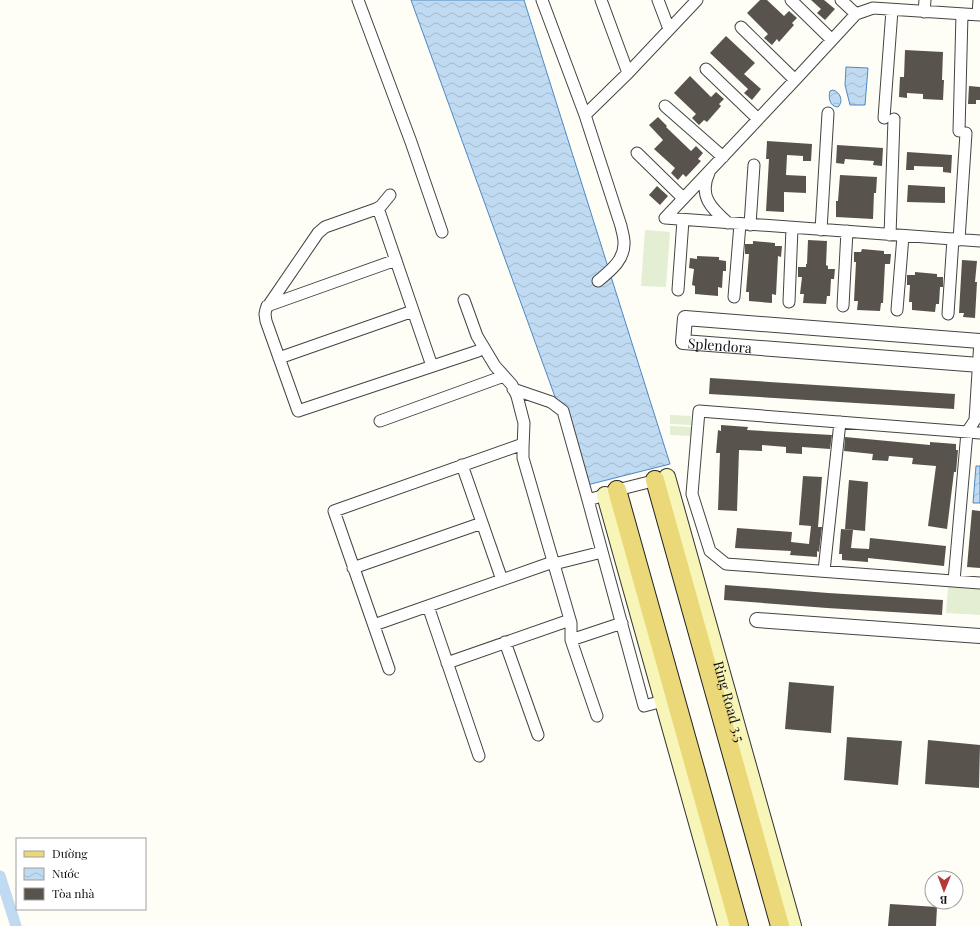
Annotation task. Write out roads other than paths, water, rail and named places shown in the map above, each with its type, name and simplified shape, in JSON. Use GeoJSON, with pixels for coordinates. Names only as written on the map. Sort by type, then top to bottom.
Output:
{"type":"FeatureCollection","features":[{"type":"Feature","properties":{"kind":"main road","name":"Ring Road 3.5"},"geometry":{"type":"LineString","coordinates":[[661,479],[780,926]]}},
{"type":"Feature","properties":{"kind":"main road","name":"Ring Road 3.5"},"geometry":{"type":"LineString","coordinates":[[661,479],[793,926]]}},
{"type":"Feature","properties":{"kind":"main road"},"geometry":{"type":"LineString","coordinates":[[611,493],[663,701],[726,926]]}},
{"type":"Feature","properties":{"kind":"main road"},"geometry":{"type":"LineString","coordinates":[[611,493],[739,926]]}},
{"type":"Feature","properties":{"kind":"street"},"geometry":{"type":"LineString","coordinates":[[358,0],[411,142],[442,232]]}},
{"type":"Feature","properties":{"kind":"street"},"geometry":{"type":"LineString","coordinates":[[542,0],[585,115],[621,226],[624,243],[623,252],[616,266],[598,281]]}},
{"type":"Feature","properties":{"kind":"street"},"geometry":{"type":"LineString","coordinates":[[601,0],[628,73]]}},
{"type":"Feature","properties":{"kind":"street"},"geometry":{"type":"LineString","coordinates":[[658,0],[669,29]]}},
{"type":"Feature","properties":{"kind":"street"},"geometry":{"type":"LineString","coordinates":[[585,115],[628,73],[697,0]]}},
{"type":"Feature","properties":{"kind":"street"},"geometry":{"type":"LineString","coordinates":[[791,0],[832,40]]}},
{"type":"Feature","properties":{"kind":"street"},"geometry":{"type":"LineString","coordinates":[[841,0],[856,14]]}},
{"type":"Feature","properties":{"kind":"street"},"geometry":{"type":"LineString","coordinates":[[924,12],[925,0]]}},
{"type":"Feature","properties":{"kind":"street"},"geometry":{"type":"LineString","coordinates":[[979,0],[979,15],[892,10],[873,4],[856,14],[665,218],[980,241]]}},
{"type":"Feature","properties":{"kind":"street"},"geometry":{"type":"LineString","coordinates":[[890,235],[889,118],[892,10]]}},
{"type":"Feature","properties":{"kind":"street"},"geometry":{"type":"LineString","coordinates":[[948,314],[956,240],[963,132],[962,14]]}},
{"type":"Feature","properties":{"kind":"street"},"geometry":{"type":"LineString","coordinates":[[741,27],[795,80]]}},
{"type":"Feature","properties":{"kind":"street"},"geometry":{"type":"LineString","coordinates":[[706,68],[758,119]]}},
{"type":"Feature","properties":{"kind":"street"},"geometry":{"type":"LineString","coordinates":[[665,106],[723,157]]}},
{"type":"Feature","properties":{"kind":"street"},"geometry":{"type":"LineString","coordinates":[[821,230],[828,113]]}},
{"type":"Feature","properties":{"kind":"street"},"geometry":{"type":"LineString","coordinates":[[637,153],[683,198]]}},
{"type":"Feature","properties":{"kind":"street"},"geometry":{"type":"LineString","coordinates":[[714,165],[708,174],[705,185],[706,196],[710,206],[728,223]]}},
{"type":"Feature","properties":{"kind":"street"},"geometry":{"type":"LineString","coordinates":[[734,297],[754,165]]}},
{"type":"Feature","properties":{"kind":"street"},"geometry":{"type":"LineString","coordinates":[[390,195],[378,208],[322,228],[267,306],[265,311],[266,321],[298,411],[478,350]]}},
{"type":"Feature","properties":{"kind":"street"},"geometry":{"type":"LineString","coordinates":[[378,208],[432,366]]}},
{"type":"Feature","properties":{"kind":"street"},"geometry":{"type":"LineString","coordinates":[[678,290],[683,220]]}},
{"type":"Feature","properties":{"kind":"street"},"geometry":{"type":"LineString","coordinates":[[789,302],[792,228]]}},
{"type":"Feature","properties":{"kind":"street"},"geometry":{"type":"LineString","coordinates":[[843,306],[847,231]]}},
{"type":"Feature","properties":{"kind":"street"},"geometry":{"type":"LineString","coordinates":[[897,310],[902,236]]}},
{"type":"Feature","properties":{"kind":"street"},"geometry":{"type":"LineString","coordinates":[[267,306],[396,260]]}},
{"type":"Feature","properties":{"kind":"street"},"geometry":{"type":"LineString","coordinates":[[464,300],[477,336],[495,366],[513,389],[521,408],[524,423],[522,448],[524,458],[570,620],[571,640],[597,716]]}},
{"type":"Feature","properties":{"kind":"street"},"geometry":{"type":"LineString","coordinates":[[279,358],[413,311]]}},
{"type":"Feature","properties":{"kind":"street","name":"Splendora"},"geometry":{"type":"LineString","coordinates":[[979,364],[683,342],[685,318],[980,341]]}},
{"type":"Feature","properties":{"kind":"street"},"geometry":{"type":"LineString","coordinates":[[954,581],[967,432],[975,420],[980,341]]}},
{"type":"Feature","properties":{"kind":"street"},"geometry":{"type":"LineString","coordinates":[[380,422],[504,376]]}},
{"type":"Feature","properties":{"kind":"street"},"geometry":{"type":"LineString","coordinates":[[513,389],[551,402],[563,411],[644,706],[663,701]]}},
{"type":"Feature","properties":{"kind":"street"},"geometry":{"type":"LineString","coordinates":[[980,433],[699,411],[692,494],[710,551],[726,564],[980,583]]}},
{"type":"Feature","properties":{"kind":"street"},"geometry":{"type":"LineString","coordinates":[[824,571],[840,422]]}},
{"type":"Feature","properties":{"kind":"street"},"geometry":{"type":"LineString","coordinates":[[389,669],[334,510],[523,444]]}},
{"type":"Feature","properties":{"kind":"street"},"geometry":{"type":"LineString","coordinates":[[462,465],[502,580]]}},
{"type":"Feature","properties":{"kind":"street"},"geometry":{"type":"LineString","coordinates":[[588,500],[661,479]]}},
{"type":"Feature","properties":{"kind":"street"},"geometry":{"type":"LineString","coordinates":[[354,568],[482,523]]}},
{"type":"Feature","properties":{"kind":"street"},"geometry":{"type":"LineString","coordinates":[[374,625],[554,563],[602,552]]}},
{"type":"Feature","properties":{"kind":"street"},"geometry":{"type":"LineString","coordinates":[[428,606],[479,756]]}},
{"type":"Feature","properties":{"kind":"street"},"geometry":{"type":"LineString","coordinates":[[447,663],[570,620]]}},
{"type":"Feature","properties":{"kind":"street"},"geometry":{"type":"LineString","coordinates":[[757,620],[980,636]]}},
{"type":"Feature","properties":{"kind":"street"},"geometry":{"type":"LineString","coordinates":[[571,640],[622,623]]}},
{"type":"Feature","properties":{"kind":"street"},"geometry":{"type":"LineString","coordinates":[[505,642],[538,735]]}},
{"type":"Feature","properties":{"kind":"water"},"geometry":{"type":"Polygon","coordinates":[[[411,0],[524,0],[670,464],[587,485],[411,0]]]}},
{"type":"Feature","properties":{"kind":"water"},"geometry":{"type":"Polygon","coordinates":[[[846,67],[868,68],[865,105],[850,105],[845,85],[846,67]]]}},
{"type":"Feature","properties":{"kind":"water"},"geometry":{"type":"Polygon","coordinates":[[[833,90],[838,93],[841,100],[838,107],[835,107],[830,102],[830,91],[833,90]]]}},
{"type":"Feature","properties":{"kind":"water"},"geometry":{"type":"Polygon","coordinates":[[[976,466],[980,466],[980,503],[973,503],[976,466]]]}},
{"type":"Feature","properties":{"kind":"waterway"},"geometry":{"type":"LineString","coordinates":[[0,876],[16,926]]}}]}
